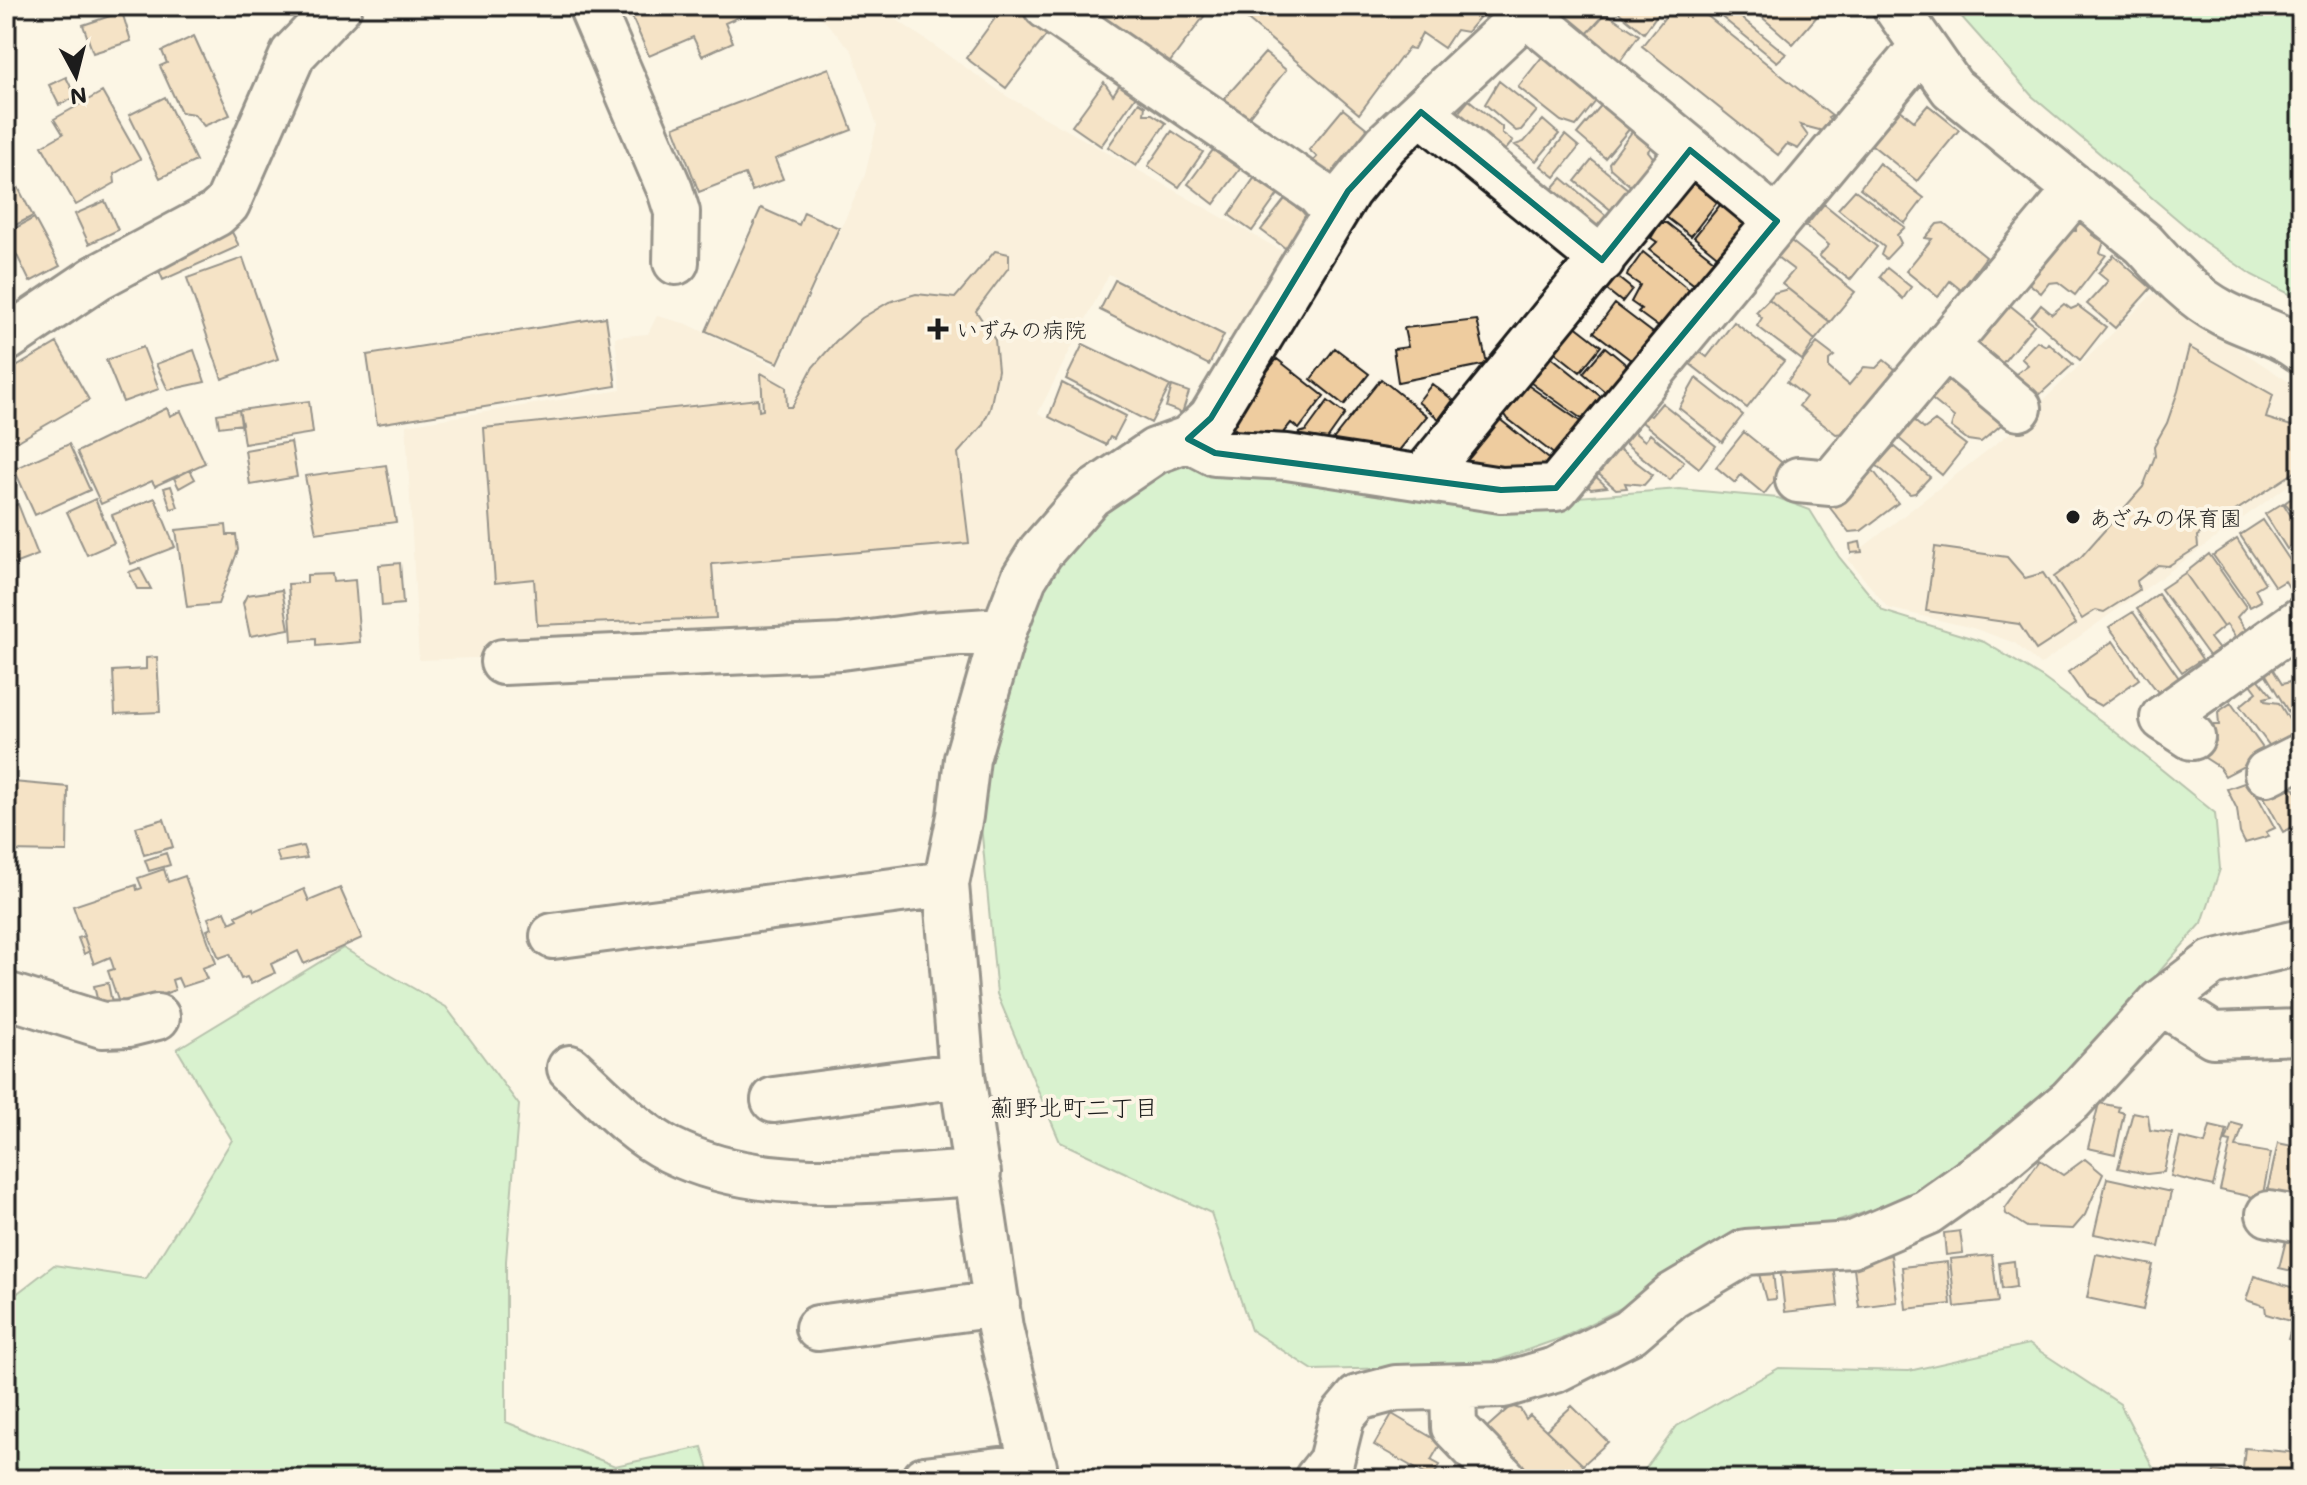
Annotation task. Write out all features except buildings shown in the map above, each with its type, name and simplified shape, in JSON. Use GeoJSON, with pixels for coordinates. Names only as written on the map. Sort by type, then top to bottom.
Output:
{"type":"FeatureCollection","features":[{"type":"Feature","properties":{"kind":"street"},"geometry":{"type":"LineString","coordinates":[[6,339],[98,277],[216,214],[227,204],[293,54],[339,6]]}},
{"type":"Feature","properties":{"kind":"street"},"geometry":{"type":"LineString","coordinates":[[591,6],[670,190],[677,212],[676,262]]}},
{"type":"Feature","properties":{"kind":"street"},"geometry":{"type":"LineString","coordinates":[[1046,6],[1318,193],[1333,211]]}},
{"type":"Feature","properties":{"kind":"street"},"geometry":{"type":"LineString","coordinates":[[1895,6],[1952,88],[2144,244],[2170,274],[2224,314],[2289,341],[2301,350]]}},
{"type":"Feature","properties":{"kind":"street"},"geometry":{"type":"LineString","coordinates":[[924,1479],[1035,1473],[997,1304],[962,1075],[946,884],[960,816],[967,759],[998,660],[1004,630],[1024,578],[1065,521],[1090,495],[1155,451],[1188,439],[1211,418],[1333,211],[1386,144],[1531,10],[1690,150],[1777,221]]}},
{"type":"Feature","properties":{"kind":"street"},"geometry":{"type":"LineString","coordinates":[[1188,439],[1215,453],[1287,457],[1501,490],[1556,488],[1922,47]]}},
{"type":"Feature","properties":{"kind":"street"},"geometry":{"type":"LineString","coordinates":[[1421,112],[1602,260]]}},
{"type":"Feature","properties":{"kind":"street"},"geometry":{"type":"LineString","coordinates":[[1423,477],[1690,150]]}},
{"type":"Feature","properties":{"kind":"street"},"geometry":{"type":"LineString","coordinates":[[1798,480],[1831,483],[2077,189]]}},
{"type":"Feature","properties":{"kind":"street"},"geometry":{"type":"LineString","coordinates":[[1946,347],[2019,408]]}},
{"type":"Feature","properties":{"kind":"street"},"geometry":{"type":"LineString","coordinates":[[2192,737],[2163,718],[2301,620]]}},
{"type":"Feature","properties":{"kind":"street"},"geometry":{"type":"LineString","coordinates":[[503,662],[841,647],[929,635],[1004,630]]}},
{"type":"Feature","properties":{"kind":"street"},"geometry":{"type":"LineString","coordinates":[[553,936],[946,884]]}},
{"type":"Feature","properties":{"kind":"street"},"geometry":{"type":"LineString","coordinates":[[1317,1479],[1331,1461],[1342,1417],[1358,1398],[1396,1388],[1453,1389],[1504,1385],[1555,1370],[1630,1332],[1672,1296],[1746,1252],[1851,1245],[1927,1212],[1999,1161],[2071,1100],[2161,1002],[2212,963],[2301,942]]}},
{"type":"Feature","properties":{"kind":"street"},"geometry":{"type":"LineString","coordinates":[[6,995],[102,1025],[129,1024],[157,1017]]}},
{"type":"Feature","properties":{"kind":"street"},"geometry":{"type":"LineString","coordinates":[[2161,1002],[2213,1035],[2301,1032]]}},
{"type":"Feature","properties":{"kind":"street"},"geometry":{"type":"LineString","coordinates":[[570,1068],[636,1127],[667,1148],[694,1160],[773,1179],[847,1180],[978,1173]]}},
{"type":"Feature","properties":{"kind":"street"},"geometry":{"type":"LineString","coordinates":[[774,1100],[962,1075]]}},
{"type":"Feature","properties":{"kind":"street"},"geometry":{"type":"LineString","coordinates":[[818,1328],[997,1304]]}},
{"type":"Feature","properties":{"kind":"street"},"geometry":{"type":"LineString","coordinates":[[1453,1389],[1454,1427],[1504,1479]]}},
{"type":"Feature","properties":{"kind":"highlighted area"},"geometry":{"type":"Polygon","coordinates":[[[1421,112],[1602,260],[1690,150],[1777,221],[1556,488],[1501,490],[1215,453],[1188,439],[1211,418],[1348,191],[1421,112]]]}},
{"type":"Feature","properties":{"kind":"shaded area","name":"いずみの病院"},"geometry":{"type":"Polygon","coordinates":[[[811,6],[877,6],[1008,97],[1289,255],[1238,340],[1109,274],[1038,413],[1119,455],[993,605],[874,625],[500,657],[419,660],[406,425],[621,390],[615,337],[648,334],[657,316],[687,324],[778,368],[865,175],[877,125],[852,51],[811,6]]]}},
{"type":"Feature","properties":{"kind":"shaded area","name":"あざみの保育園"},"geometry":{"type":"Polygon","coordinates":[[[2154,293],[2301,390],[2301,476],[2040,665],[2015,643],[1973,628],[1888,608],[1848,559],[2011,432],[2154,293]]]}},
{"type":"Feature","properties":{"kind":"green space"},"geometry":{"type":"Polygon","coordinates":[[[1952,6],[2301,6],[2301,300],[2252,275],[2203,241],[2032,96],[1952,6]]]}},
{"type":"Feature","properties":{"kind":"green space"},"geometry":{"type":"Polygon","coordinates":[[[1177,459],[1552,499],[1679,489],[1778,498],[1810,510],[1839,557],[1883,611],[1984,642],[2043,678],[2108,726],[2215,813],[2220,869],[2202,923],[2061,1084],[1975,1158],[1901,1200],[1813,1230],[1631,1303],[1564,1337],[1482,1366],[1313,1370],[1251,1330],[1211,1213],[1060,1142],[997,994],[976,772],[1020,657],[1034,594],[1115,493],[1177,459]]]}},
{"type":"Feature","properties":{"kind":"green space"},"geometry":{"type":"Polygon","coordinates":[[[343,948],[446,1007],[519,1105],[506,1261],[506,1422],[615,1466],[702,1447],[712,1479],[6,1479],[6,1302],[54,1265],[146,1279],[232,1140],[177,1049],[343,948]]]}},
{"type":"Feature","properties":{"kind":"green space"},"geometry":{"type":"Polygon","coordinates":[[[2029,1344],[2120,1404],[2159,1479],[1638,1479],[1677,1426],[1779,1368],[1909,1371],[2029,1344]]]}},
{"type":"Feature","properties":{"kind":"place","name":"いずみの病院"},"geometry":{"type":"Point","coordinates":[938,329]}},
{"type":"Feature","properties":{"kind":"place","name":"あざみの保育園"},"geometry":{"type":"Point","coordinates":[2073,517]}},
{"type":"Feature","properties":{"kind":"district","name":"薊野北町二丁目"},"geometry":{"type":"Point","coordinates":[1074,1106]}}]}
